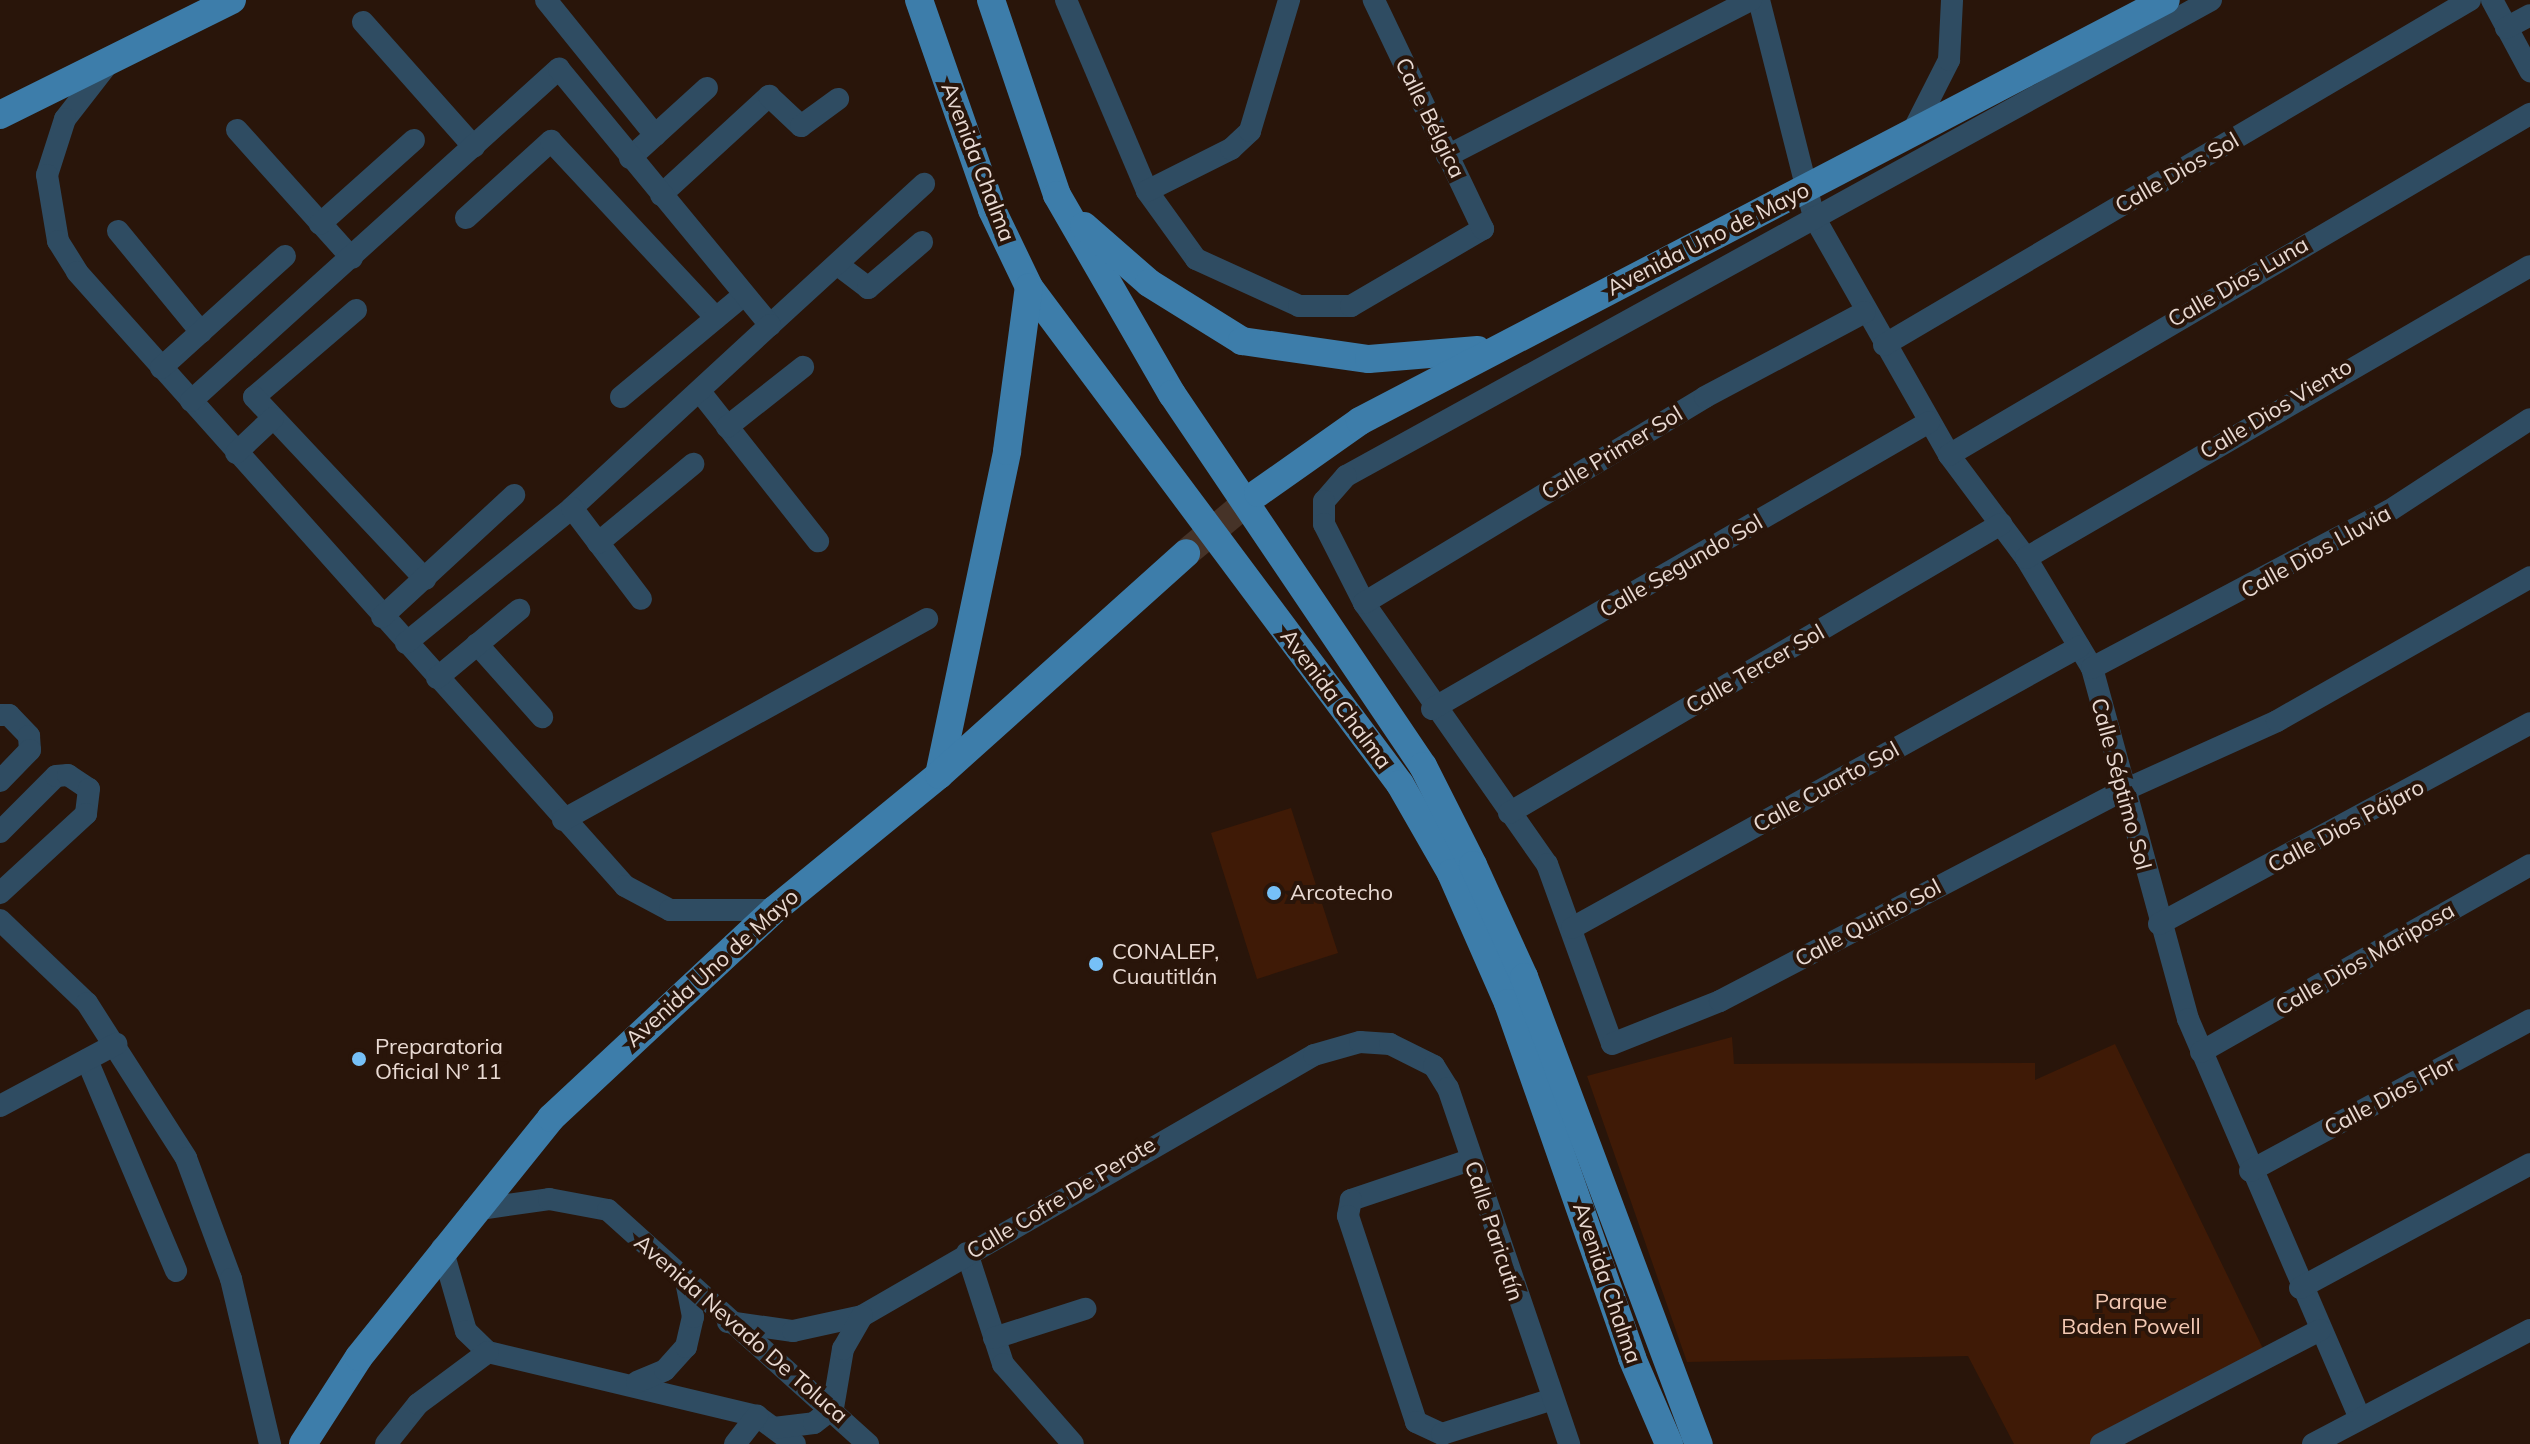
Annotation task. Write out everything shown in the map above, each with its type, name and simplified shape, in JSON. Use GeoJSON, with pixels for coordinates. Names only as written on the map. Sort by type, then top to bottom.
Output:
{"type":"FeatureCollection","features":[{"type":"Feature","properties":{"kind":"main road"},"geometry":{"type":"LineString","coordinates":[[0,115],[232,0]]}},
{"type":"Feature","properties":{"kind":"main road"},"geometry":{"type":"LineString","coordinates":[[896,0],[932,37]]}},
{"type":"Feature","properties":{"kind":"main road","name":"Avenida Chalma"},"geometry":{"type":"LineString","coordinates":[[919,0],[992,210],[1029,287],[1400,784],[1451,873],[1508,1003],[1632,1358],[1669,1444]]}},
{"type":"Feature","properties":{"kind":"main road","name":"Avenida Chalma"},"geometry":{"type":"LineString","coordinates":[[991,0],[1057,195],[1172,394],[1423,766],[1524,977],[1699,1444]]}},
{"type":"Feature","properties":{"kind":"main road","name":"Avenida Uno de Mayo"},"geometry":{"type":"LineString","coordinates":[[1258,493],[1360,421],[2166,0]]}},
{"type":"Feature","properties":{"kind":"main road"},"geometry":{"type":"LineString","coordinates":[[1057,195],[1149,283],[1242,341],[1369,359],[1502,345]]}},
{"type":"Feature","properties":{"kind":"main road"},"geometry":{"type":"LineString","coordinates":[[939,775],[1007,451],[1029,287]]}},
{"type":"Feature","properties":{"kind":"main road","name":"Avenida Uno de Mayo"},"geometry":{"type":"LineString","coordinates":[[303,1444],[442,1248],[551,1118],[774,910],[939,775],[1186,553]]}},
{"type":"Feature","properties":{"kind":"main road"},"geometry":{"type":"LineString","coordinates":[[1400,784],[1423,766]]}},
{"type":"Feature","properties":{"kind":"street"},"geometry":{"type":"LineString","coordinates":[[546,0],[655,135]]}},
{"type":"Feature","properties":{"kind":"street"},"geometry":{"type":"LineString","coordinates":[[1066,0],[1147,191],[1231,149],[1250,131],[1289,0]]}},
{"type":"Feature","properties":{"kind":"street","name":"Calle Bélgica"},"geometry":{"type":"LineString","coordinates":[[1147,191],[1196,259],[1299,306],[1351,306],[1478,236],[1479,218],[1374,0]]}},
{"type":"Feature","properties":{"kind":"street"},"geometry":{"type":"LineString","coordinates":[[1447,156],[1751,0]]}},
{"type":"Feature","properties":{"kind":"street","name":"Calle Séptimo Sol"},"geometry":{"type":"LineString","coordinates":[[1759,0],[1814,217],[1865,312],[1949,455],[2026,558],[2092,668],[2120,792],[2201,1052],[2300,1288],[2360,1418]]}},
{"type":"Feature","properties":{"kind":"street"},"geometry":{"type":"LineString","coordinates":[[1913,131],[1949,60],[1952,0]]}},
{"type":"Feature","properties":{"kind":"street"},"geometry":{"type":"LineString","coordinates":[[1572,928],[1547,864],[1432,709],[1364,603],[1324,524],[1324,501],[1346,476],[2211,0]]}},
{"type":"Feature","properties":{"kind":"street","name":"Calle Dios Sol"},"geometry":{"type":"LineString","coordinates":[[1884,345],[2470,0]]}},
{"type":"Feature","properties":{"kind":"street"},"geometry":{"type":"LineString","coordinates":[[2492,0],[2530,71]]}},
{"type":"Feature","properties":{"kind":"street"},"geometry":{"type":"LineString","coordinates":[[2506,28],[2530,15]]}},
{"type":"Feature","properties":{"kind":"street"},"geometry":{"type":"LineString","coordinates":[[363,22],[474,147]]}},
{"type":"Feature","properties":{"kind":"street"},"geometry":{"type":"LineString","coordinates":[[113,58],[53,142],[50,212],[77,272],[563,820],[644,901],[705,914],[774,910]]}},
{"type":"Feature","properties":{"kind":"street"},"geometry":{"type":"LineString","coordinates":[[191,401],[559,69],[770,325]]}},
{"type":"Feature","properties":{"kind":"street"},"geometry":{"type":"LineString","coordinates":[[630,158],[707,88]]}},
{"type":"Feature","properties":{"kind":"street"},"geometry":{"type":"LineString","coordinates":[[661,195],[769,96],[801,126],[838,99]]}},
{"type":"Feature","properties":{"kind":"street","name":"Calle Dios Luna"},"geometry":{"type":"LineString","coordinates":[[1949,455],[2530,114]]}},
{"type":"Feature","properties":{"kind":"street"},"geometry":{"type":"LineString","coordinates":[[237,130],[352,258]]}},
{"type":"Feature","properties":{"kind":"street"},"geometry":{"type":"LineString","coordinates":[[320,224],[414,140]]}},
{"type":"Feature","properties":{"kind":"street"},"geometry":{"type":"LineString","coordinates":[[466,218],[551,141],[716,318]]}},
{"type":"Feature","properties":{"kind":"street"},"geometry":{"type":"LineString","coordinates":[[406,643],[572,508],[701,393],[770,325],[924,184]]}},
{"type":"Feature","properties":{"kind":"street"},"geometry":{"type":"LineString","coordinates":[[118,231],[201,332]]}},
{"type":"Feature","properties":{"kind":"street"},"geometry":{"type":"LineString","coordinates":[[838,265],[868,288],[922,242]]}},
{"type":"Feature","properties":{"kind":"street"},"geometry":{"type":"LineString","coordinates":[[161,368],[285,256]]}},
{"type":"Feature","properties":{"kind":"street","name":"Calle Dios Viento"},"geometry":{"type":"LineString","coordinates":[[2026,558],[2530,266]]}},
{"type":"Feature","properties":{"kind":"street"},"geometry":{"type":"LineString","coordinates":[[621,397],[744,295]]}},
{"type":"Feature","properties":{"kind":"street"},"geometry":{"type":"LineString","coordinates":[[356,310],[254,397],[425,579]]}},
{"type":"Feature","properties":{"kind":"street","name":"Calle Primer Sol"},"geometry":{"type":"LineString","coordinates":[[1364,603],[1705,397],[1865,312]]}},
{"type":"Feature","properties":{"kind":"street"},"geometry":{"type":"LineString","coordinates":[[727,427],[803,367]]}},
{"type":"Feature","properties":{"kind":"street"},"geometry":{"type":"LineString","coordinates":[[701,393],[818,541]]}},
{"type":"Feature","properties":{"kind":"street"},"geometry":{"type":"LineString","coordinates":[[236,453],[273,418]]}},
{"type":"Feature","properties":{"kind":"street","name":"Calle Dios Lluvia"},"geometry":{"type":"LineString","coordinates":[[2092,668],[2389,511],[2530,419]]}},
{"type":"Feature","properties":{"kind":"street","name":"Calle Segundo Sol"},"geometry":{"type":"LineString","coordinates":[[1432,709],[1929,422]]}},
{"type":"Feature","properties":{"kind":"street"},"geometry":{"type":"LineString","coordinates":[[598,543],[693,464]]}},
{"type":"Feature","properties":{"kind":"street"},"geometry":{"type":"LineString","coordinates":[[382,617],[514,495]]}},
{"type":"Feature","properties":{"kind":"street"},"geometry":{"type":"LineString","coordinates":[[572,508],[641,599]]}},
{"type":"Feature","properties":{"kind":"street","name":"Calle Tercer Sol"},"geometry":{"type":"LineString","coordinates":[[1509,813],[2001,524]]}},
{"type":"Feature","properties":{"kind":"street","name":"Calle Quinto Sol"},"geometry":{"type":"LineString","coordinates":[[1572,928],[1612,1044],[1720,1001],[2120,792],[2277,721],[2530,577]]}},
{"type":"Feature","properties":{"kind":"street"},"geometry":{"type":"LineString","coordinates":[[437,678],[519,610]]}},
{"type":"Feature","properties":{"kind":"street"},"geometry":{"type":"LineString","coordinates":[[563,820],[927,619]]}},
{"type":"Feature","properties":{"kind":"street"},"geometry":{"type":"LineString","coordinates":[[477,644],[542,717]]}},
{"type":"Feature","properties":{"kind":"street","name":"Calle Cuarto Sol"},"geometry":{"type":"LineString","coordinates":[[1572,928],[2079,647]]}},
{"type":"Feature","properties":{"kind":"street"},"geometry":{"type":"LineString","coordinates":[[0,715],[29,736],[30,750],[0,781]]}},
{"type":"Feature","properties":{"kind":"street","name":"Calle Dios Pájaro"},"geometry":{"type":"LineString","coordinates":[[2159,924],[2530,723]]}},
{"type":"Feature","properties":{"kind":"street"},"geometry":{"type":"LineString","coordinates":[[0,832],[56,776],[68,775],[89,789],[86,814],[0,893]]}},
{"type":"Feature","properties":{"kind":"street","name":"Calle Dios Mariposa"},"geometry":{"type":"LineString","coordinates":[[2201,1052],[2530,865]]}},
{"type":"Feature","properties":{"kind":"street"},"geometry":{"type":"LineString","coordinates":[[0,920],[58,969],[116,1044],[186,1158],[231,1279],[270,1444]]}},
{"type":"Feature","properties":{"kind":"street","name":"Calle Dios Flor"},"geometry":{"type":"LineString","coordinates":[[2250,1171],[2530,1020]]}},
{"type":"Feature","properties":{"kind":"street","name":"Calle Cofre De Perote"},"geometry":{"type":"LineString","coordinates":[[728,1322],[793,1331],[862,1316],[1314,1055],[1360,1042],[1390,1044]]}},
{"type":"Feature","properties":{"kind":"street"},"geometry":{"type":"LineString","coordinates":[[0,1106],[116,1044]]}},
{"type":"Feature","properties":{"kind":"street","name":"Calle Paricutín"},"geometry":{"type":"LineString","coordinates":[[1390,1044],[1434,1066],[1470,1160],[1550,1400],[1569,1444]]}},
{"type":"Feature","properties":{"kind":"street"},"geometry":{"type":"LineString","coordinates":[[87,1060],[176,1271]]}},
{"type":"Feature","properties":{"kind":"street"},"geometry":{"type":"LineString","coordinates":[[1470,1160],[1351,1200],[1348,1216],[1416,1422],[1426,1432],[1550,1400]]}},
{"type":"Feature","properties":{"kind":"street"},"geometry":{"type":"LineString","coordinates":[[2300,1288],[2530,1164]]}},
{"type":"Feature","properties":{"kind":"street","name":"Avenida Nevado De Toluca"},"geometry":{"type":"LineString","coordinates":[[473,1210],[549,1199],[608,1210],[687,1287],[833,1408],[868,1444]]}},
{"type":"Feature","properties":{"kind":"street"},"geometry":{"type":"LineString","coordinates":[[442,1248],[466,1331],[488,1352],[637,1382],[765,1422],[814,1423],[833,1408],[843,1349],[862,1316]]}},
{"type":"Feature","properties":{"kind":"street"},"geometry":{"type":"LineString","coordinates":[[967,1253],[994,1338],[1011,1377],[1073,1444]]}},
{"type":"Feature","properties":{"kind":"street"},"geometry":{"type":"LineString","coordinates":[[637,1382],[665,1370],[686,1347],[693,1317],[687,1287]]}},
{"type":"Feature","properties":{"kind":"street"},"geometry":{"type":"LineString","coordinates":[[994,1338],[1085,1309]]}},
{"type":"Feature","properties":{"kind":"street"},"geometry":{"type":"LineString","coordinates":[[2101,1444],[2320,1330]]}},
{"type":"Feature","properties":{"kind":"street"},"geometry":{"type":"LineString","coordinates":[[2313,1444],[2530,1330]]}},
{"type":"Feature","properties":{"kind":"street"},"geometry":{"type":"LineString","coordinates":[[386,1444],[418,1404],[488,1352]]}},
{"type":"Feature","properties":{"kind":"street"},"geometry":{"type":"LineString","coordinates":[[735,1444],[765,1422]]}},
{"type":"Feature","properties":{"kind":"street"},"geometry":{"type":"LineString","coordinates":[[765,1422],[795,1444]]}},
{"type":"Feature","properties":{"kind":"green space","name":"Arcotecho"},"geometry":{"type":"Polygon","coordinates":[[[1291,808],[1338,953],[1257,979],[1211,833],[1291,808]]]}},
{"type":"Feature","properties":{"kind":"green space","name":"Parque Baden Powell"},"geometry":{"type":"Polygon","coordinates":[[[1732,1037],[1734,1064],[2035,1063],[2035,1080],[2115,1044],[2267,1357],[2109,1444],[2014,1444],[1968,1356],[1687,1362],[1587,1076],[1732,1037]]]}},
{"type":"Feature","properties":{"kind":"tunnel"},"geometry":{"type":"LineString","coordinates":[[1186,553],[1258,493]]}},
{"type":"Feature","properties":{"kind":"place","name":"Arcotecho"},"geometry":{"type":"Point","coordinates":[1274,893]}},
{"type":"Feature","properties":{"kind":"place","name":"CONALEP, Cuautitlán"},"geometry":{"type":"Point","coordinates":[1096,964]}},
{"type":"Feature","properties":{"kind":"place","name":"Preparatoria Oficial N° 11"},"geometry":{"type":"Point","coordinates":[359,1059]}}]}
